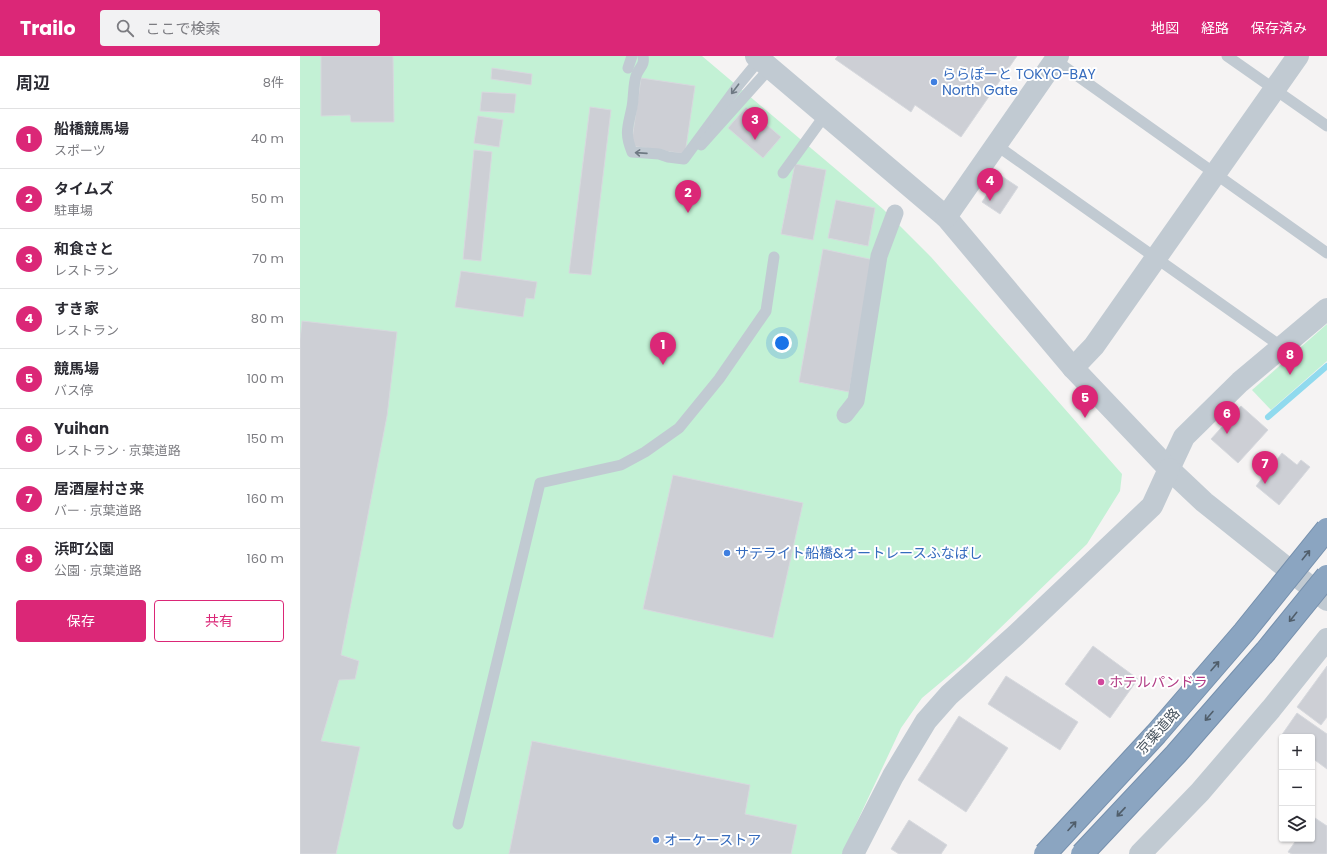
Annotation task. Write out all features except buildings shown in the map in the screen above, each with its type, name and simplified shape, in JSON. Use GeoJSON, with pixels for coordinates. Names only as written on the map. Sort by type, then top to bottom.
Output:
{"type":"FeatureCollection","features":[{"type":"Feature","properties":{"kind":"highway","name":"京葉道路"},"geometry":{"type":"LineString","coordinates":[[1045,854],[1166,722],[1244,632],[1327,529]]}},
{"type":"Feature","properties":{"kind":"highway","name":"京葉道路"},"geometry":{"type":"LineString","coordinates":[[1082,854],[1176,754],[1266,651],[1327,576]]}},
{"type":"Feature","properties":{"kind":"street"},"geometry":{"type":"LineString","coordinates":[[1074,368],[1094,346],[1298,56]]}},
{"type":"Feature","properties":{"kind":"street"},"geometry":{"type":"LineString","coordinates":[[946,217],[1056,58]]}},
{"type":"Feature","properties":{"kind":"street"},"geometry":{"type":"LineString","coordinates":[[762,61],[946,217],[1074,368],[1169,469],[1204,502],[1327,600]]}},
{"type":"Feature","properties":{"kind":"street"},"geometry":{"type":"LineString","coordinates":[[845,415],[856,401],[879,256],[895,213]]}},
{"type":"Feature","properties":{"kind":"street"},"geometry":{"type":"LineString","coordinates":[[853,854],[892,776],[926,721],[949,695],[1016,635],[1152,506],[1184,437],[1240,382],[1327,309]]}},
{"type":"Feature","properties":{"kind":"street"},"geometry":{"type":"LineString","coordinates":[[1140,854],[1200,792],[1271,709],[1327,639]]}},
{"type":"Feature","properties":{"kind":"lane"},"geometry":{"type":"LineString","coordinates":[[628,68],[632,56]]}},
{"type":"Feature","properties":{"kind":"lane"},"geometry":{"type":"LineString","coordinates":[[644,56],[644,63],[637,75],[632,94],[632,106],[628,119],[627,140],[632,152],[659,154],[684,159],[737,86],[762,61]]}},
{"type":"Feature","properties":{"kind":"lane"},"geometry":{"type":"LineString","coordinates":[[1227,56],[1327,126]]}},
{"type":"Feature","properties":{"kind":"lane"},"geometry":{"type":"LineString","coordinates":[[1056,58],[1327,253]]}},
{"type":"Feature","properties":{"kind":"lane"},"geometry":{"type":"LineString","coordinates":[[694,153],[762,61]]}},
{"type":"Feature","properties":{"kind":"lane"},"geometry":{"type":"LineString","coordinates":[[783,173],[825,115]]}},
{"type":"Feature","properties":{"kind":"lane"},"geometry":{"type":"LineString","coordinates":[[996,145],[1282,347]]}},
{"type":"Feature","properties":{"kind":"lane"},"geometry":{"type":"LineString","coordinates":[[458,824],[540,483],[621,465],[645,452],[679,428],[719,379],[766,311],[774,257]]}},
{"type":"Feature","properties":{"kind":"green space"},"geometry":{"type":"Polygon","coordinates":[[[300,56],[702,56],[883,209],[931,257],[1122,474],[1120,491],[1087,544],[965,662],[922,698],[901,728],[842,854],[300,854],[300,56]]]}},
{"type":"Feature","properties":{"kind":"green space"},"geometry":{"type":"Polygon","coordinates":[[[1327,324],[1327,361],[1271,410],[1252,390],[1327,324]]]}},
{"type":"Feature","properties":{"kind":"waterway"},"geometry":{"type":"LineString","coordinates":[[1268,417],[1327,366]]}},
{"type":"Feature","properties":{"kind":"place","name":"ららぽーと TOKYO−BAY North Gate"},"geometry":{"type":"Point","coordinates":[934,82]}},
{"type":"Feature","properties":{"kind":"place","name":"和食さと"},"geometry":{"type":"Point","coordinates":[755,140]}},
{"type":"Feature","properties":{"kind":"place","name":"すき家"},"geometry":{"type":"Point","coordinates":[990,201]}},
{"type":"Feature","properties":{"kind":"place","name":"タイムズ"},"geometry":{"type":"Point","coordinates":[688,213]}},
{"type":"Feature","properties":{"kind":"place","name":"船橋競馬場"},"geometry":{"type":"Point","coordinates":[663,365]}},
{"type":"Feature","properties":{"kind":"place","name":"浜町公園"},"geometry":{"type":"Point","coordinates":[1290,375]}},
{"type":"Feature","properties":{"kind":"place","name":"競馬場"},"geometry":{"type":"Point","coordinates":[1085,418]}},
{"type":"Feature","properties":{"kind":"place","name":"Yuihan"},"geometry":{"type":"Point","coordinates":[1227,434]}},
{"type":"Feature","properties":{"kind":"place","name":"居酒屋村さ来"},"geometry":{"type":"Point","coordinates":[1265,484]}},
{"type":"Feature","properties":{"kind":"place","name":"サテライト船橋&オートレースふなばし"},"geometry":{"type":"Point","coordinates":[727,553]}},
{"type":"Feature","properties":{"kind":"place","name":"ホテルパンドラ"},"geometry":{"type":"Point","coordinates":[1101,682]}},
{"type":"Feature","properties":{"kind":"place","name":"オーケーストア"},"geometry":{"type":"Point","coordinates":[656,840]}}]}
